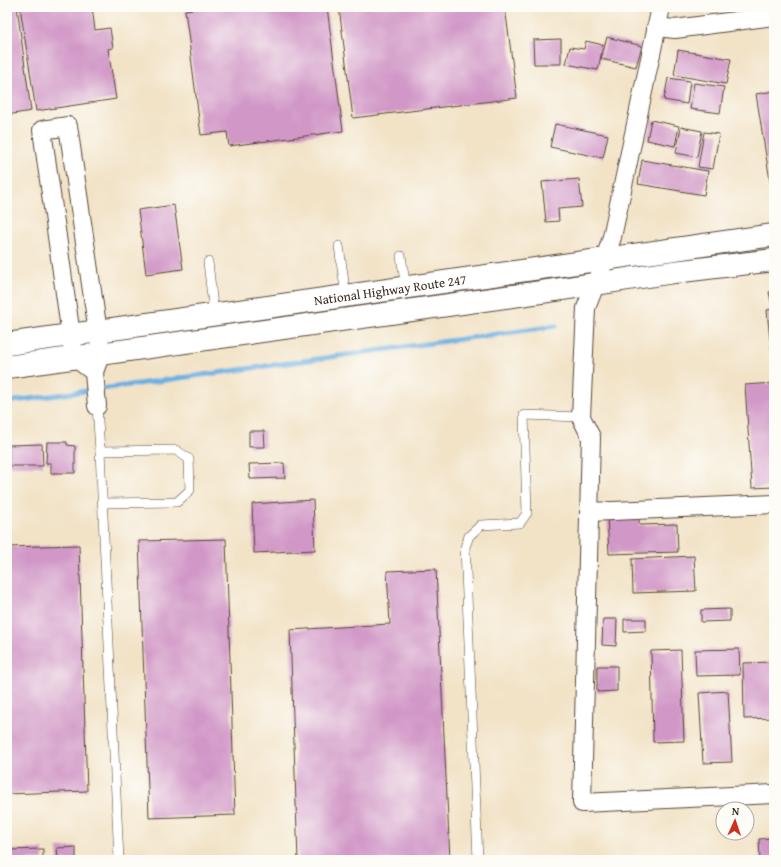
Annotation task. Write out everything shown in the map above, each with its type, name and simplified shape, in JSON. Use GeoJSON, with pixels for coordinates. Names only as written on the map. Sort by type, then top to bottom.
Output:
{"type":"FeatureCollection","features":[{"type":"Feature","properties":{"kind":"highway","name":"National Highway Route 247"},"geometry":{"type":"LineString","coordinates":[[7,344],[774,236]]}},
{"type":"Feature","properties":{"kind":"highway","name":"National Highway Route 247"},"geometry":{"type":"LineString","coordinates":[[7,367],[74,357],[98,363],[674,272],[774,260]]}},
{"type":"Feature","properties":{"kind":"street"},"geometry":{"type":"LineString","coordinates":[[661,7],[612,237],[586,308],[581,418],[591,437],[582,803],[774,794]]}},
{"type":"Feature","properties":{"kind":"street"},"geometry":{"type":"LineString","coordinates":[[656,27],[675,29],[774,16]]}},
{"type":"Feature","properties":{"kind":"street"},"geometry":{"type":"LineString","coordinates":[[74,357],[42,130],[68,126],[98,332],[97,406]]}},
{"type":"Feature","properties":{"kind":"street"},"geometry":{"type":"LineString","coordinates":[[589,512],[774,504]]}},
{"type":"Feature","properties":{"kind":"lane"},"geometry":{"type":"LineString","coordinates":[[339,246],[346,296]]}},
{"type":"Feature","properties":{"kind":"lane"},"geometry":{"type":"LineString","coordinates":[[401,256],[406,288]]}},
{"type":"Feature","properties":{"kind":"lane"},"geometry":{"type":"LineString","coordinates":[[208,262],[214,315]]}},
{"type":"Feature","properties":{"kind":"lane"},"geometry":{"type":"LineString","coordinates":[[97,406],[103,503],[119,860]]}},
{"type":"Feature","properties":{"kind":"lane"},"geometry":{"type":"LineString","coordinates":[[478,860],[465,547],[469,536],[480,525],[520,523],[527,513],[524,415],[581,418]]}},
{"type":"Feature","properties":{"kind":"lane"},"geometry":{"type":"LineString","coordinates":[[100,451],[176,450],[190,460],[190,490],[176,502],[103,503]]}},
{"type":"Feature","properties":{"kind":"building"},"geometry":{"type":"Polygon","coordinates":[[[17,7],[31,111],[7,115],[7,8],[17,7]]]}},
{"type":"Feature","properties":{"kind":"building"},"geometry":{"type":"Polygon","coordinates":[[[20,7],[92,7],[95,30],[110,28],[113,48],[108,49],[116,99],[36,111],[20,7]]]}},
{"type":"Feature","properties":{"kind":"building"},"geometry":{"type":"Polygon","coordinates":[[[209,7],[327,7],[343,131],[229,146],[227,132],[201,135],[185,10],[209,7]]]}},
{"type":"Feature","properties":{"kind":"building"},"geometry":{"type":"Polygon","coordinates":[[[339,7],[505,7],[517,98],[353,118],[339,7]]]}},
{"type":"Feature","properties":{"kind":"building"},"geometry":{"type":"Polygon","coordinates":[[[607,37],[642,46],[636,67],[601,59],[607,37]]]}},
{"type":"Feature","properties":{"kind":"building"},"geometry":{"type":"Polygon","coordinates":[[[561,39],[561,64],[534,64],[533,40],[561,39]]]}},
{"type":"Feature","properties":{"kind":"building"},"geometry":{"type":"Polygon","coordinates":[[[586,41],[603,45],[598,70],[566,64],[570,47],[584,49],[586,41]]]}},
{"type":"Feature","properties":{"kind":"building"},"geometry":{"type":"Polygon","coordinates":[[[678,50],[731,59],[726,84],[674,75],[678,50]]]}},
{"type":"Feature","properties":{"kind":"building"},"geometry":{"type":"Polygon","coordinates":[[[668,78],[690,81],[687,104],[664,100],[668,78]]]}},
{"type":"Feature","properties":{"kind":"building"},"geometry":{"type":"Polygon","coordinates":[[[694,83],[724,87],[720,113],[690,109],[694,83]]]}},
{"type":"Feature","properties":{"kind":"building"},"geometry":{"type":"Polygon","coordinates":[[[774,91],[774,199],[773,199],[756,94],[774,91]]]}},
{"type":"Feature","properties":{"kind":"building"},"geometry":{"type":"Polygon","coordinates":[[[651,120],[679,126],[675,146],[647,140],[651,120]]]}},
{"type":"Feature","properties":{"kind":"building"},"geometry":{"type":"Polygon","coordinates":[[[555,124],[608,135],[603,158],[550,147],[555,124]]]}},
{"type":"Feature","properties":{"kind":"building"},"geometry":{"type":"Polygon","coordinates":[[[681,127],[702,131],[697,157],[676,153],[681,127]]]}},
{"type":"Feature","properties":{"kind":"building"},"geometry":{"type":"Polygon","coordinates":[[[704,132],[719,134],[713,169],[698,167],[704,132]]]}},
{"type":"Feature","properties":{"kind":"building"},"geometry":{"type":"Polygon","coordinates":[[[642,160],[708,171],[704,195],[638,184],[642,160]]]}},
{"type":"Feature","properties":{"kind":"building"},"geometry":{"type":"Polygon","coordinates":[[[579,179],[582,207],[558,209],[559,221],[546,222],[542,182],[579,179]]]}},
{"type":"Feature","properties":{"kind":"building"},"geometry":{"type":"Polygon","coordinates":[[[174,205],[183,269],[146,274],[138,210],[174,205]]]}},
{"type":"Feature","properties":{"kind":"building"},"geometry":{"type":"Polygon","coordinates":[[[774,291],[774,306],[772,306],[769,292],[774,291]]]}},
{"type":"Feature","properties":{"kind":"building"},"geometry":{"type":"Polygon","coordinates":[[[774,309],[774,339],[770,340],[767,310],[774,309]]]}},
{"type":"Feature","properties":{"kind":"building"},"geometry":{"type":"Polygon","coordinates":[[[771,345],[774,345],[774,365],[773,365],[771,345]]]}},
{"type":"Feature","properties":{"kind":"building"},"geometry":{"type":"Polygon","coordinates":[[[774,383],[774,487],[752,488],[745,385],[774,383]]]}},
{"type":"Feature","properties":{"kind":"building"},"geometry":{"type":"Polygon","coordinates":[[[249,431],[264,431],[265,447],[249,447],[249,431]]]}},
{"type":"Feature","properties":{"kind":"building"},"geometry":{"type":"Polygon","coordinates":[[[47,442],[67,442],[67,445],[75,446],[75,473],[51,473],[51,463],[46,463],[47,442]]]}},
{"type":"Feature","properties":{"kind":"building"},"geometry":{"type":"Polygon","coordinates":[[[42,444],[43,466],[9,466],[9,445],[42,444]]]}},
{"type":"Feature","properties":{"kind":"building"},"geometry":{"type":"Polygon","coordinates":[[[284,463],[285,478],[250,479],[249,464],[284,463]]]}},
{"type":"Feature","properties":{"kind":"building"},"geometry":{"type":"Polygon","coordinates":[[[313,500],[315,550],[254,553],[252,504],[313,500]]]}},
{"type":"Feature","properties":{"kind":"building"},"geometry":{"type":"Polygon","coordinates":[[[639,514],[639,525],[677,524],[678,552],[609,554],[607,515],[639,514]]]}},
{"type":"Feature","properties":{"kind":"building"},"geometry":{"type":"Polygon","coordinates":[[[226,539],[235,815],[149,818],[139,541],[226,539]]]}},
{"type":"Feature","properties":{"kind":"building"},"geometry":{"type":"Polygon","coordinates":[[[79,545],[87,791],[7,794],[7,547],[79,545]]]}},
{"type":"Feature","properties":{"kind":"building"},"geometry":{"type":"Polygon","coordinates":[[[694,556],[696,591],[633,593],[632,559],[694,556]]]}},
{"type":"Feature","properties":{"kind":"building"},"geometry":{"type":"Polygon","coordinates":[[[436,569],[450,860],[298,860],[290,630],[390,624],[387,571],[436,569]]]}},
{"type":"Feature","properties":{"kind":"building"},"geometry":{"type":"Polygon","coordinates":[[[730,609],[730,621],[701,622],[701,610],[730,609]]]}},
{"type":"Feature","properties":{"kind":"building"},"geometry":{"type":"Polygon","coordinates":[[[603,619],[617,619],[616,646],[602,645],[603,619]]]}},
{"type":"Feature","properties":{"kind":"building"},"geometry":{"type":"Polygon","coordinates":[[[624,619],[646,619],[646,631],[624,632],[624,619]]]}},
{"type":"Feature","properties":{"kind":"building"},"geometry":{"type":"Polygon","coordinates":[[[739,649],[740,675],[696,676],[695,650],[739,649]]]}},
{"type":"Feature","properties":{"kind":"building"},"geometry":{"type":"Polygon","coordinates":[[[681,650],[684,741],[653,742],[651,651],[681,650]]]}},
{"type":"Feature","properties":{"kind":"building"},"geometry":{"type":"Polygon","coordinates":[[[774,662],[774,718],[744,719],[743,663],[774,662]]]}},
{"type":"Feature","properties":{"kind":"building"},"geometry":{"type":"Polygon","coordinates":[[[597,666],[617,666],[617,691],[597,692],[597,666]]]}},
{"type":"Feature","properties":{"kind":"building"},"geometry":{"type":"Polygon","coordinates":[[[728,691],[732,762],[703,763],[699,693],[728,691]]]}},
{"type":"Feature","properties":{"kind":"building"},"geometry":{"type":"Polygon","coordinates":[[[774,838],[774,860],[760,860],[759,839],[774,838]]]}},
{"type":"Feature","properties":{"kind":"building"},"geometry":{"type":"Polygon","coordinates":[[[76,847],[76,860],[58,860],[57,848],[76,847]]]}},
{"type":"Feature","properties":{"kind":"building"},"geometry":{"type":"Polygon","coordinates":[[[43,849],[43,860],[7,860],[7,850],[43,849]]]}},
{"type":"Feature","properties":{"kind":"waterway"},"geometry":{"type":"LineString","coordinates":[[7,402],[556,326]]}}]}
